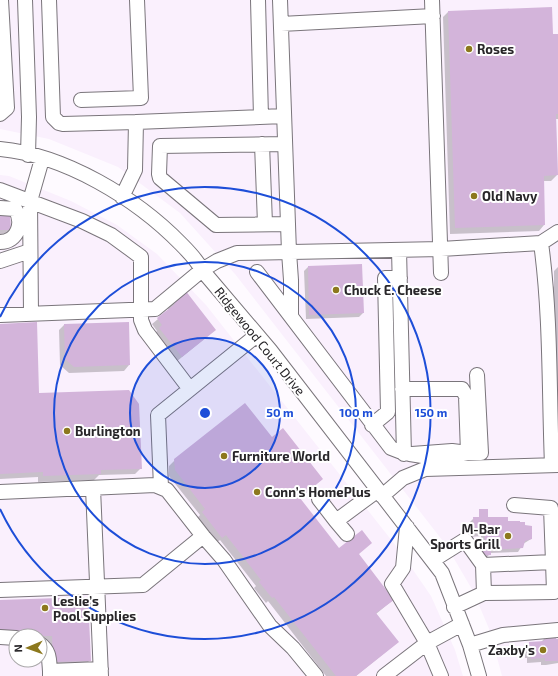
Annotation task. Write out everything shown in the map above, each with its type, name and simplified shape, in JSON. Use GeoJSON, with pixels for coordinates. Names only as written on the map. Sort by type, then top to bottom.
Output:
{"type":"FeatureCollection","features":[{"type":"Feature","properties":{"kind":"street"},"geometry":{"type":"LineString","coordinates":[[0,114],[7,108],[1,0]]}},
{"type":"Feature","properties":{"kind":"street"},"geometry":{"type":"LineString","coordinates":[[24,0],[29,117],[28,155]]}},
{"type":"Feature","properties":{"kind":"street"},"geometry":{"type":"LineString","coordinates":[[49,0],[53,117],[56,121],[63,124],[284,116]]}},
{"type":"Feature","properties":{"kind":"street"},"geometry":{"type":"LineString","coordinates":[[81,100],[141,98],[137,0]]}},
{"type":"Feature","properties":{"kind":"street"},"geometry":{"type":"LineString","coordinates":[[258,0],[261,117]]}},
{"type":"Feature","properties":{"kind":"street"},"geometry":{"type":"LineString","coordinates":[[280,0],[288,252],[291,280],[290,314]]}},
{"type":"Feature","properties":{"kind":"street"},"geometry":{"type":"LineString","coordinates":[[432,0],[441,273]]}},
{"type":"Feature","properties":{"kind":"street"},"geometry":{"type":"LineString","coordinates":[[281,24],[433,16]]}},
{"type":"Feature","properties":{"kind":"street"},"geometry":{"type":"LineString","coordinates":[[122,197],[135,170],[136,122]]}},
{"type":"Feature","properties":{"kind":"street"},"geometry":{"type":"LineString","coordinates":[[262,144],[265,224]]}},
{"type":"Feature","properties":{"kind":"street"},"geometry":{"type":"LineString","coordinates":[[285,144],[160,146],[159,174],[160,178],[216,225],[288,224]]}},
{"type":"Feature","properties":{"kind":"street","name":"Ridgewood Court Drive"},"geometry":{"type":"LineString","coordinates":[[0,149],[42,158],[96,180],[168,230],[197,261],[202,270],[257,335],[442,573],[470,645],[479,676]]}},
{"type":"Feature","properties":{"kind":"street"},"geometry":{"type":"LineString","coordinates":[[32,314],[30,201],[42,158]]}},
{"type":"Feature","properties":{"kind":"street"},"geometry":{"type":"LineString","coordinates":[[4,192],[82,221],[111,235],[141,257],[142,320],[145,330],[190,388]]}},
{"type":"Feature","properties":{"kind":"street"},"geometry":{"type":"LineString","coordinates":[[0,208],[15,208],[19,220],[17,233],[9,241],[0,242]]}},
{"type":"Feature","properties":{"kind":"street"},"geometry":{"type":"LineString","coordinates":[[0,315],[155,309],[202,270],[217,261],[237,253],[441,249],[540,244],[558,232]]}},
{"type":"Feature","properties":{"kind":"street"},"geometry":{"type":"LineString","coordinates":[[0,236],[17,233]]}},
{"type":"Feature","properties":{"kind":"street"},"geometry":{"type":"LineString","coordinates":[[336,521],[403,478],[425,469],[555,465],[548,327],[544,269],[540,244]]}},
{"type":"Feature","properties":{"kind":"street"},"geometry":{"type":"LineString","coordinates":[[0,260],[30,250]]}},
{"type":"Feature","properties":{"kind":"street"},"geometry":{"type":"LineString","coordinates":[[399,250],[402,388],[408,454]]}},
{"type":"Feature","properties":{"kind":"street"},"geometry":{"type":"LineString","coordinates":[[258,272],[372,425],[391,448],[408,454],[452,451],[481,453],[477,375]]}},
{"type":"Feature","properties":{"kind":"street"},"geometry":{"type":"LineString","coordinates":[[372,425],[388,412],[385,278],[400,278]]}},
{"type":"Feature","properties":{"kind":"street"},"geometry":{"type":"LineString","coordinates":[[161,486],[158,415],[257,335]]}},
{"type":"Feature","properties":{"kind":"street"},"geometry":{"type":"LineString","coordinates":[[402,388],[459,387],[464,391],[468,453]]}},
{"type":"Feature","properties":{"kind":"street"},"geometry":{"type":"LineString","coordinates":[[0,492],[155,485],[161,486],[167,490],[224,560],[270,626],[293,648],[316,676]]}},
{"type":"Feature","properties":{"kind":"street"},"geometry":{"type":"LineString","coordinates":[[48,655],[50,674],[101,673],[93,488]]}},
{"type":"Feature","properties":{"kind":"street"},"geometry":{"type":"LineString","coordinates":[[318,500],[347,534]]}},
{"type":"Feature","properties":{"kind":"street"},"geometry":{"type":"LineString","coordinates":[[454,607],[484,593],[554,592],[551,508],[514,505]]}},
{"type":"Feature","properties":{"kind":"street"},"geometry":{"type":"LineString","coordinates":[[407,527],[403,568],[392,584],[427,643],[440,676]]}},
{"type":"Feature","properties":{"kind":"street"},"geometry":{"type":"LineString","coordinates":[[0,590],[143,585],[203,536]]}},
{"type":"Feature","properties":{"kind":"street"},"geometry":{"type":"LineString","coordinates":[[433,560],[465,540],[483,565],[484,593]]}},
{"type":"Feature","properties":{"kind":"street"},"geometry":{"type":"LineString","coordinates":[[483,565],[553,562]]}},
{"type":"Feature","properties":{"kind":"street"},"geometry":{"type":"LineString","coordinates":[[384,676],[427,643],[462,624]]}},
{"type":"Feature","properties":{"kind":"street"},"geometry":{"type":"LineString","coordinates":[[470,645],[503,635],[558,630]]}},
{"type":"Feature","properties":{"kind":"street"},"geometry":{"type":"LineString","coordinates":[[503,635],[522,638],[558,636]]}},
{"type":"Feature","properties":{"kind":"shaded area"},"geometry":{"type":"Polygon","coordinates":[[[0,0],[558,0],[558,676],[502,676],[490,631],[473,591],[446,545],[235,274],[180,213],[118,167],[49,139],[0,129],[0,0]]]}},
{"type":"Feature","properties":{"kind":"shaded area"},"geometry":{"type":"Polygon","coordinates":[[[0,175],[9,176],[71,201],[117,225],[157,254],[206,305],[400,551],[431,596],[455,650],[463,676],[0,676],[0,175]]]}},
{"type":"Feature","properties":{"kind":"building"},"geometry":{"type":"Polygon","coordinates":[[[552,7],[553,34],[558,34],[558,114],[556,114],[558,175],[544,176],[545,225],[455,228],[448,11],[552,7]]]}},
{"type":"Feature","properties":{"kind":"building"},"geometry":{"type":"Polygon","coordinates":[[[10,211],[11,230],[0,230],[0,212],[10,211]]]}},
{"type":"Feature","properties":{"kind":"building","name":"Chuck E. Cheese"},"geometry":{"type":"Polygon","coordinates":[[[362,264],[364,313],[309,315],[308,266],[362,264]]]}},
{"type":"Feature","properties":{"kind":"building"},"geometry":{"type":"Polygon","coordinates":[[[185,290],[216,330],[182,357],[159,328],[162,325],[157,318],[175,304],[172,301],[185,290]]]}},
{"type":"Feature","properties":{"kind":"building"},"geometry":{"type":"Polygon","coordinates":[[[37,322],[39,393],[129,390],[139,404],[142,469],[101,470],[101,474],[43,476],[43,472],[0,474],[0,324],[37,322]]]}},
{"type":"Feature","properties":{"kind":"building"},"geometry":{"type":"Polygon","coordinates":[[[129,322],[130,365],[74,367],[65,359],[64,324],[129,322]]]}},
{"type":"Feature","properties":{"kind":"building"},"geometry":{"type":"Polygon","coordinates":[[[245,403],[272,437],[283,428],[323,479],[300,498],[339,548],[362,530],[372,543],[359,554],[394,600],[376,613],[399,642],[356,676],[336,676],[274,597],[272,598],[259,582],[261,580],[226,535],[222,538],[202,512],[205,509],[175,470],[174,459],[245,403]]]}},
{"type":"Feature","properties":{"kind":"building","name":"M-Bar Sports Grill"},"geometry":{"type":"Polygon","coordinates":[[[479,509],[488,509],[488,517],[508,517],[508,521],[525,522],[525,525],[532,526],[532,539],[525,541],[523,548],[491,550],[491,555],[479,556],[479,543],[490,542],[490,540],[485,540],[484,533],[474,533],[473,517],[479,517],[479,509]]]}},
{"type":"Feature","properties":{"kind":"building"},"geometry":{"type":"Polygon","coordinates":[[[88,597],[91,661],[53,662],[52,636],[48,636],[48,628],[8,628],[8,636],[0,632],[0,600],[88,597]]]}},
{"type":"Feature","properties":{"kind":"building","name":"Zaxby's"},"geometry":{"type":"Polygon","coordinates":[[[556,636],[556,639],[558,639],[558,661],[545,661],[545,658],[531,659],[530,655],[528,655],[529,642],[544,641],[544,638],[556,636]]]}},
{"type":"Feature","properties":{"kind":"place","name":"Roses"},"geometry":{"type":"Point","coordinates":[469,49]}},
{"type":"Feature","properties":{"kind":"place","name":"Old Navy"},"geometry":{"type":"Point","coordinates":[474,196]}},
{"type":"Feature","properties":{"kind":"place","name":"Chuck E. Cheese"},"geometry":{"type":"Point","coordinates":[336,290]}},
{"type":"Feature","properties":{"kind":"place","name":"Burlington"},"geometry":{"type":"Point","coordinates":[67,431]}},
{"type":"Feature","properties":{"kind":"place","name":"Furniture World"},"geometry":{"type":"Point","coordinates":[224,456]}},
{"type":"Feature","properties":{"kind":"place","name":"Conn’s HomePlus"},"geometry":{"type":"Point","coordinates":[257,492]}},
{"type":"Feature","properties":{"kind":"place","name":"M-Bar Sports Grill"},"geometry":{"type":"Point","coordinates":[508,536]}},
{"type":"Feature","properties":{"kind":"place","name":"Leslie’s Pool Supplies"},"geometry":{"type":"Point","coordinates":[45,608]}},
{"type":"Feature","properties":{"kind":"place","name":"Zaxby's"},"geometry":{"type":"Point","coordinates":[543,650]}}]}
